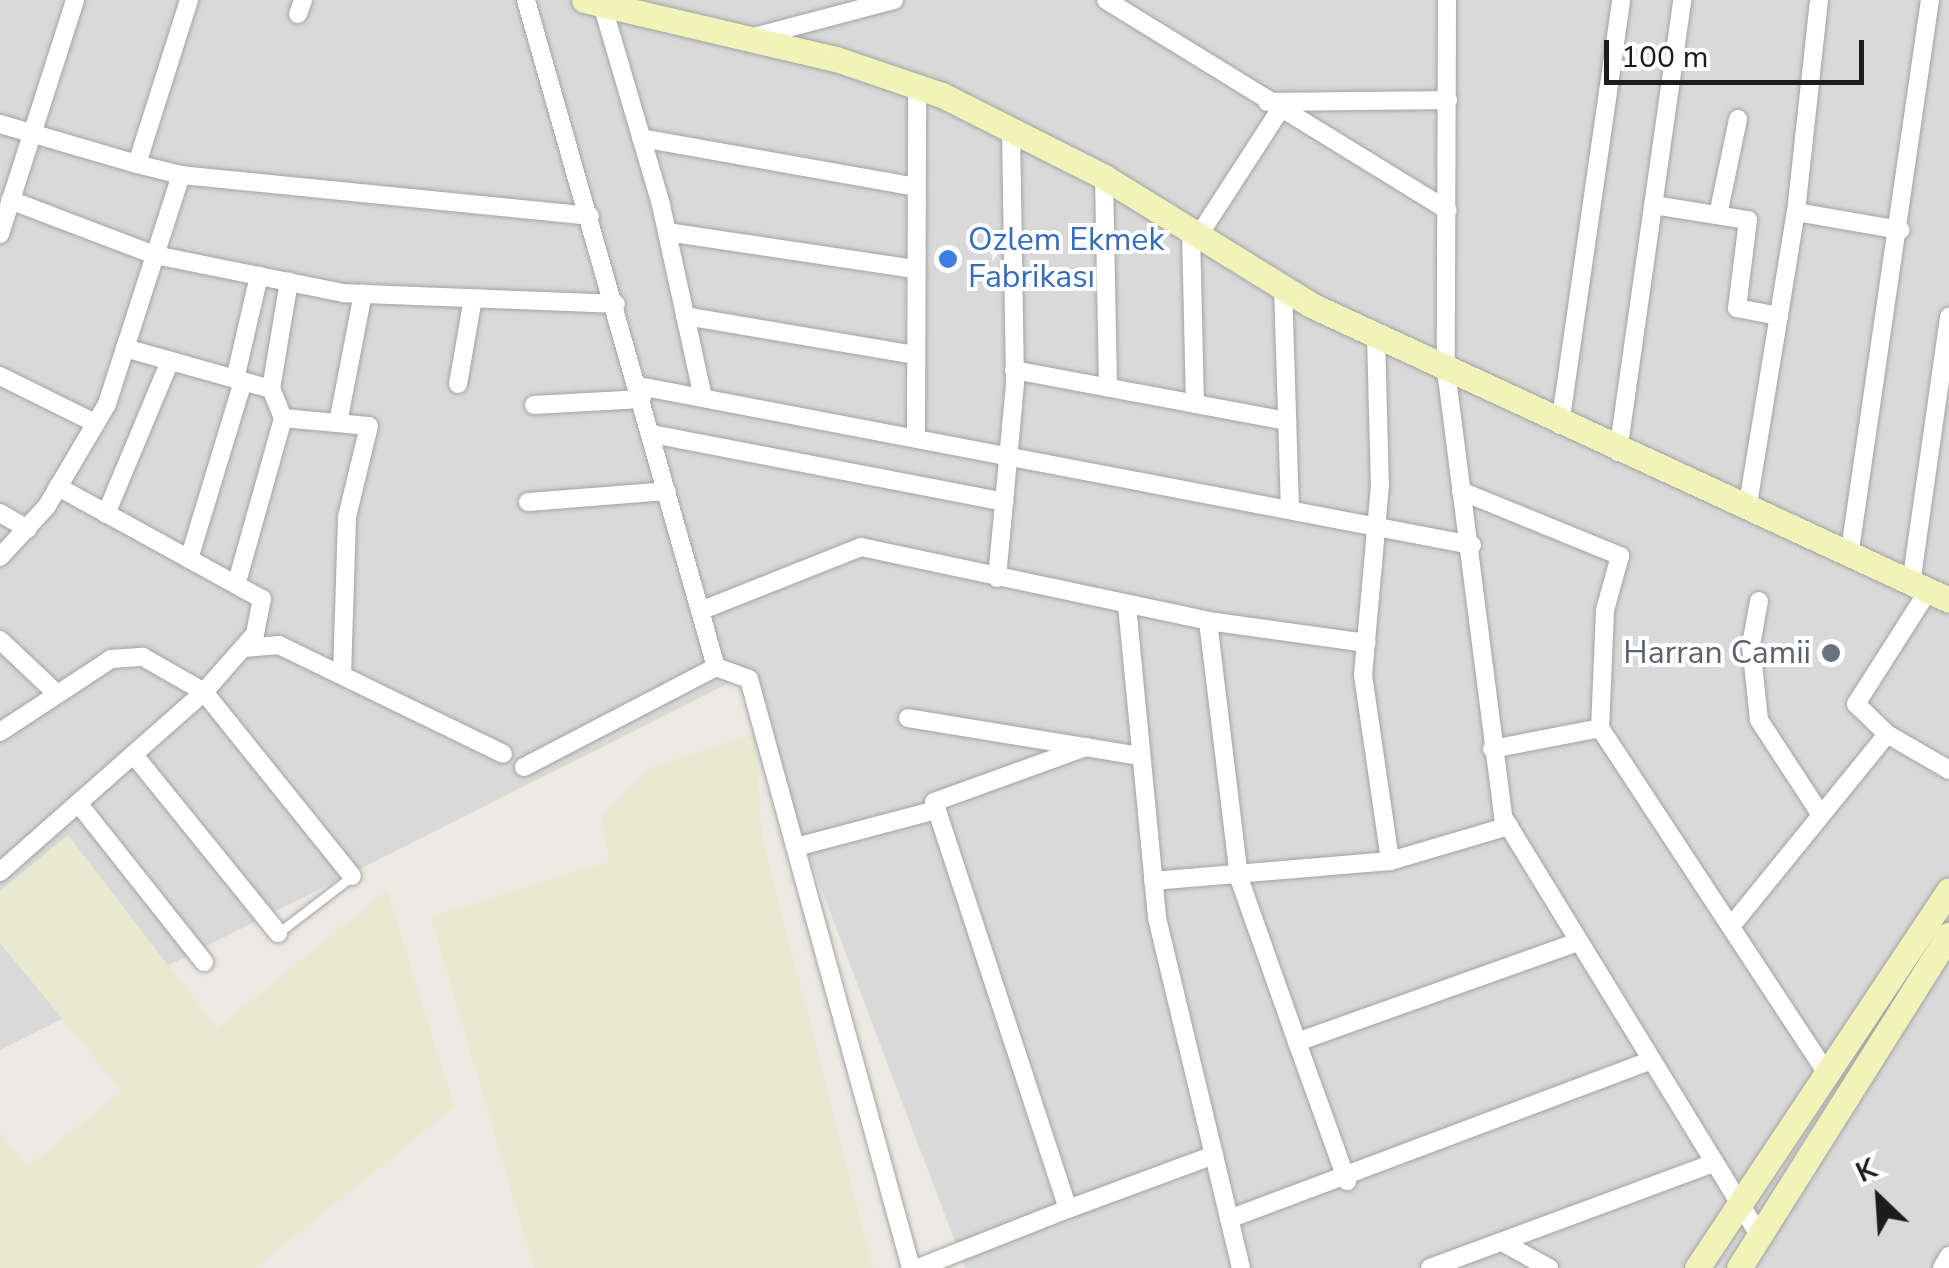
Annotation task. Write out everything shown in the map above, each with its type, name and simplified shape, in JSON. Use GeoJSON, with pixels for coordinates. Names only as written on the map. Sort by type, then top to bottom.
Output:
{"type":"FeatureCollection","features":[{"type":"Feature","properties":{"kind":"main road"},"geometry":{"type":"LineString","coordinates":[[593,2],[749,39],[917,86],[1104,177],[1283,287],[1376,336],[1560,426],[1930,592]]}},
{"type":"Feature","properties":{"kind":"main road"},"geometry":{"type":"LineString","coordinates":[[1697,1268],[1824,1071],[1949,890]]}},
{"type":"Feature","properties":{"kind":"main road"},"geometry":{"type":"LineString","coordinates":[[1739,1268],[1949,934]]}},
{"type":"Feature","properties":{"kind":"street"},"geometry":{"type":"LineString","coordinates":[[0,234],[75,0]]}},
{"type":"Feature","properties":{"kind":"street"},"geometry":{"type":"LineString","coordinates":[[137,164],[189,0]]}},
{"type":"Feature","properties":{"kind":"street"},"geometry":{"type":"LineString","coordinates":[[526,0],[616,304],[716,667]]}},
{"type":"Feature","properties":{"kind":"street"},"geometry":{"type":"LineString","coordinates":[[749,39],[838,6],[894,0]]}},
{"type":"Feature","properties":{"kind":"street"},"geometry":{"type":"LineString","coordinates":[[1106,0],[1448,210]]}},
{"type":"Feature","properties":{"kind":"street"},"geometry":{"type":"LineString","coordinates":[[1447,0],[1446,370],[1472,545],[1492,749],[1509,826],[1736,1206],[1759,1236]]}},
{"type":"Feature","properties":{"kind":"street"},"geometry":{"type":"LineString","coordinates":[[1560,426],[1620,0]]}},
{"type":"Feature","properties":{"kind":"street"},"geometry":{"type":"LineString","coordinates":[[1618,452],[1682,0]]}},
{"type":"Feature","properties":{"kind":"street"},"geometry":{"type":"LineString","coordinates":[[1747,510],[1796,212],[1819,0]]}},
{"type":"Feature","properties":{"kind":"street"},"geometry":{"type":"LineString","coordinates":[[1849,557],[1900,230],[1930,0]]}},
{"type":"Feature","properties":{"kind":"street"},"geometry":{"type":"LineString","coordinates":[[593,2],[641,138],[667,232],[703,397]]}},
{"type":"Feature","properties":{"kind":"street"},"geometry":{"type":"LineString","coordinates":[[916,437],[917,86]]}},
{"type":"Feature","properties":{"kind":"street"},"geometry":{"type":"LineString","coordinates":[[1273,106],[1448,100]]}},
{"type":"Feature","properties":{"kind":"street"},"geometry":{"type":"LineString","coordinates":[[1195,404],[1195,233],[1273,106]]}},
{"type":"Feature","properties":{"kind":"street"},"geometry":{"type":"LineString","coordinates":[[1718,215],[1738,119]]}},
{"type":"Feature","properties":{"kind":"street"},"geometry":{"type":"LineString","coordinates":[[0,124],[181,175],[590,216]]}},
{"type":"Feature","properties":{"kind":"street"},"geometry":{"type":"LineString","coordinates":[[997,578],[1010,456],[1014,370],[1011,130]]}},
{"type":"Feature","properties":{"kind":"street"},"geometry":{"type":"LineString","coordinates":[[641,138],[916,187]]}},
{"type":"Feature","properties":{"kind":"street"},"geometry":{"type":"LineString","coordinates":[[0,557],[28,529],[58,487],[95,424],[181,175]]}},
{"type":"Feature","properties":{"kind":"street"},"geometry":{"type":"LineString","coordinates":[[1104,177],[1108,387]]}},
{"type":"Feature","properties":{"kind":"street"},"geometry":{"type":"LineString","coordinates":[[10,200],[155,255],[289,282],[363,294],[616,304]]}},
{"type":"Feature","properties":{"kind":"street"},"geometry":{"type":"LineString","coordinates":[[1654,205],[1750,224],[1737,308],[1779,316]]}},
{"type":"Feature","properties":{"kind":"street"},"geometry":{"type":"LineString","coordinates":[[1796,212],[1900,230]]}},
{"type":"Feature","properties":{"kind":"street"},"geometry":{"type":"LineString","coordinates":[[667,232],[916,269]]}},
{"type":"Feature","properties":{"kind":"street"},"geometry":{"type":"LineString","coordinates":[[189,559],[239,380],[258,276]]}},
{"type":"Feature","properties":{"kind":"street"},"geometry":{"type":"LineString","coordinates":[[237,582],[283,418],[271,389],[289,282]]}},
{"type":"Feature","properties":{"kind":"street"},"geometry":{"type":"LineString","coordinates":[[1283,287],[1290,510]]}},
{"type":"Feature","properties":{"kind":"street"},"geometry":{"type":"LineString","coordinates":[[338,423],[363,294]]}},
{"type":"Feature","properties":{"kind":"street"},"geometry":{"type":"LineString","coordinates":[[458,384],[472,298]]}},
{"type":"Feature","properties":{"kind":"street"},"geometry":{"type":"LineString","coordinates":[[685,316],[916,355]]}},
{"type":"Feature","properties":{"kind":"street"},"geometry":{"type":"LineString","coordinates":[[1949,316],[1930,592],[1856,704],[1887,734],[1949,770]]}},
{"type":"Feature","properties":{"kind":"street"},"geometry":{"type":"LineString","coordinates":[[1376,336],[1374,526],[1366,643],[1390,860]]}},
{"type":"Feature","properties":{"kind":"street"},"geometry":{"type":"LineString","coordinates":[[124,348],[271,389]]}},
{"type":"Feature","properties":{"kind":"street"},"geometry":{"type":"LineString","coordinates":[[106,514],[170,361]]}},
{"type":"Feature","properties":{"kind":"street"},"geometry":{"type":"LineString","coordinates":[[1014,370],[1287,421]]}},
{"type":"Feature","properties":{"kind":"street"},"geometry":{"type":"LineString","coordinates":[[0,376],[95,424]]}},
{"type":"Feature","properties":{"kind":"street"},"geometry":{"type":"LineString","coordinates":[[534,405],[640,392],[703,397],[1472,545]]}},
{"type":"Feature","properties":{"kind":"street"},"geometry":{"type":"LineString","coordinates":[[283,418],[369,426],[347,516],[342,672]]}},
{"type":"Feature","properties":{"kind":"street"},"geometry":{"type":"LineString","coordinates":[[652,434],[1005,502]]}},
{"type":"Feature","properties":{"kind":"street"},"geometry":{"type":"LineString","coordinates":[[0,872],[204,692],[244,648],[262,599],[58,487]]}},
{"type":"Feature","properties":{"kind":"street"},"geometry":{"type":"LineString","coordinates":[[528,502],[668,491]]}},
{"type":"Feature","properties":{"kind":"street"},"geometry":{"type":"LineString","coordinates":[[1461,491],[1620,556],[1605,610],[1600,728],[1824,1071]]}},
{"type":"Feature","properties":{"kind":"street"},"geometry":{"type":"LineString","coordinates":[[0,513],[28,529]]}},
{"type":"Feature","properties":{"kind":"street"},"geometry":{"type":"LineString","coordinates":[[700,612],[861,548],[1208,621],[1366,643]]}},
{"type":"Feature","properties":{"kind":"street"},"geometry":{"type":"LineString","coordinates":[[1759,602],[1750,645],[1759,720],[1821,815]]}},
{"type":"Feature","properties":{"kind":"street"},"geometry":{"type":"LineString","coordinates":[[1127,605],[1153,881],[1241,1268]]}},
{"type":"Feature","properties":{"kind":"street"},"geometry":{"type":"LineString","coordinates":[[1208,621],[1240,878],[1347,1180]]}},
{"type":"Feature","properties":{"kind":"street"},"geometry":{"type":"LineString","coordinates":[[0,640],[56,693]]}},
{"type":"Feature","properties":{"kind":"street"},"geometry":{"type":"LineString","coordinates":[[244,648],[279,646],[342,672],[502,754]]}},
{"type":"Feature","properties":{"kind":"street"},"geometry":{"type":"LineString","coordinates":[[0,732],[111,659],[143,657],[204,692],[352,876]]}},
{"type":"Feature","properties":{"kind":"street"},"geometry":{"type":"LineString","coordinates":[[524,767],[716,667],[749,678],[914,1268],[1214,1155]]}},
{"type":"Feature","properties":{"kind":"street"},"geometry":{"type":"LineString","coordinates":[[908,718],[1141,756]]}},
{"type":"Feature","properties":{"kind":"street"},"geometry":{"type":"LineString","coordinates":[[1492,749],[1600,728]]}},
{"type":"Feature","properties":{"kind":"street"},"geometry":{"type":"LineString","coordinates":[[1732,925],[1887,734]]}},
{"type":"Feature","properties":{"kind":"street"},"geometry":{"type":"LineString","coordinates":[[1068,1209],[934,802],[1086,748]]}},
{"type":"Feature","properties":{"kind":"street"},"geometry":{"type":"LineString","coordinates":[[134,755],[278,934]]}},
{"type":"Feature","properties":{"kind":"street"},"geometry":{"type":"LineString","coordinates":[[78,803],[204,962]]}},
{"type":"Feature","properties":{"kind":"street"},"geometry":{"type":"LineString","coordinates":[[796,847],[936,810]]}},
{"type":"Feature","properties":{"kind":"street"},"geometry":{"type":"LineString","coordinates":[[1153,881],[1240,878],[1390,860],[1509,826]]}},
{"type":"Feature","properties":{"kind":"street"},"geometry":{"type":"LineString","coordinates":[[1297,1042],[1578,942]]}},
{"type":"Feature","properties":{"kind":"street"},"geometry":{"type":"LineString","coordinates":[[1229,1219],[1347,1180],[1649,1061]]}},
{"type":"Feature","properties":{"kind":"street"},"geometry":{"type":"LineString","coordinates":[[1430,1268],[1711,1164]]}},
{"type":"Feature","properties":{"kind":"street"},"geometry":{"type":"LineString","coordinates":[[1502,1242],[1549,1268]]}},
{"type":"Feature","properties":{"kind":"street"},"geometry":{"type":"LineString","coordinates":[[1942,1268],[1949,1256]]}},
{"type":"Feature","properties":{"kind":"lane"},"geometry":{"type":"LineString","coordinates":[[278,934],[352,876]]}},
{"type":"Feature","properties":{"kind":"shaded area"},"geometry":{"type":"Polygon","coordinates":[[[0,0],[1949,0],[1949,1268],[965,1268],[741,677],[0,1050],[0,0]]]}},
{"type":"Feature","properties":{"kind":"green space"},"geometry":{"type":"Polygon","coordinates":[[[755,733],[762,837],[873,1268],[534,1268],[431,917],[610,861],[601,817],[652,767],[755,733]]]}},
{"type":"Feature","properties":{"kind":"green space"},"geometry":{"type":"Polygon","coordinates":[[[68,835],[217,1029],[387,890],[454,1107],[255,1268],[0,1268],[0,1131],[27,1168],[122,1091],[0,943],[0,891],[68,835]]]}},
{"type":"Feature","properties":{"kind":"place","name":"Ozlem Ekmek Fabrikası"},"geometry":{"type":"Point","coordinates":[948,259]}},
{"type":"Feature","properties":{"kind":"place","name":"Harran Camii"},"geometry":{"type":"Point","coordinates":[1831,653]}}]}
